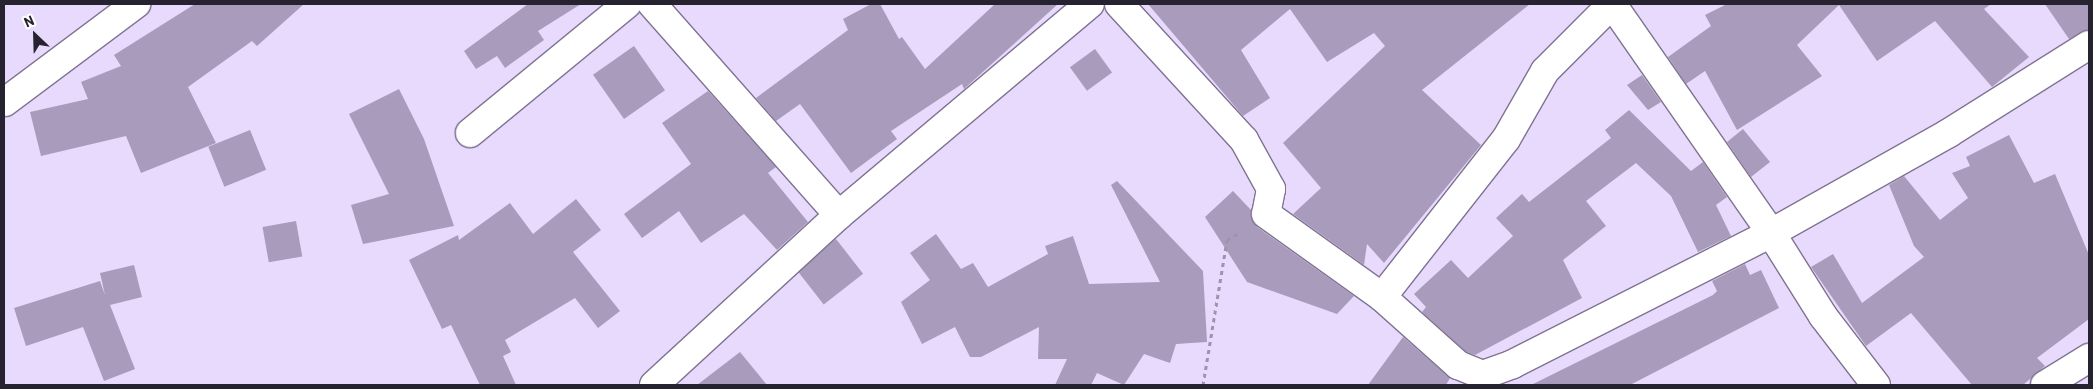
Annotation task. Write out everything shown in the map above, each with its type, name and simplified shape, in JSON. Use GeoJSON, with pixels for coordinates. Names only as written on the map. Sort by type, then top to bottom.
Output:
{"type":"FeatureCollection","features":[{"type":"Feature","properties":{"kind":"street"},"geometry":{"type":"LineString","coordinates":[[5,102],[136,4]]}},
{"type":"Feature","properties":{"kind":"street"},"geometry":{"type":"LineString","coordinates":[[470,133],[627,4]]}},
{"type":"Feature","properties":{"kind":"street"},"geometry":{"type":"LineString","coordinates":[[652,4],[839,215]]}},
{"type":"Feature","properties":{"kind":"street"},"geometry":{"type":"LineString","coordinates":[[654,385],[839,215],[1090,4]]}},
{"type":"Feature","properties":{"kind":"street"},"geometry":{"type":"LineString","coordinates":[[1119,4],[1244,140],[1271,189],[1266,214],[1382,297],[1458,365],[1483,375],[1513,364],[1771,233],[1949,133],[2089,45]]}},
{"type":"Feature","properties":{"kind":"street"},"geometry":{"type":"LineString","coordinates":[[1382,297],[1506,139],[1545,71],[1612,4],[1771,233],[1823,316],[1876,385]]}},
{"type":"Feature","properties":{"kind":"street"},"geometry":{"type":"LineString","coordinates":[[2045,385],[2089,358]]}},
{"type":"Feature","properties":{"kind":"path"},"geometry":{"type":"LineString","coordinates":[[1203,385],[1227,240],[1266,214]]}},
{"type":"Feature","properties":{"kind":"building"},"geometry":{"type":"Polygon","coordinates":[[[195,4],[304,4],[257,46],[252,41],[188,87],[216,143],[141,173],[126,136],[41,156],[30,112],[88,99],[81,82],[121,66],[114,55],[195,4]]]}},
{"type":"Feature","properties":{"kind":"building"},"geometry":{"type":"Polygon","coordinates":[[[528,4],[581,4],[538,31],[544,40],[505,68],[497,56],[476,69],[464,51],[528,4]]]}},
{"type":"Feature","properties":{"kind":"building"},"geometry":{"type":"Polygon","coordinates":[[[871,4],[880,4],[899,39],[902,37],[925,69],[995,4],[1058,4],[964,89],[962,84],[891,131],[897,139],[851,173],[800,104],[776,121],[756,98],[848,30],[843,19],[871,4]]]}},
{"type":"Feature","properties":{"kind":"building"},"geometry":{"type":"Polygon","coordinates":[[[1148,4],[1530,4],[1422,90],[1481,145],[1384,263],[1367,244],[1364,265],[1293,214],[1321,188],[1283,143],[1385,46],[1374,33],[1327,62],[1290,9],[1241,50],[1270,98],[1243,116],[1148,4]]]}},
{"type":"Feature","properties":{"kind":"building"},"geometry":{"type":"Polygon","coordinates":[[[1727,4],[1991,4],[1984,9],[2029,57],[1992,87],[1935,21],[1877,61],[1839,5],[1797,45],[1822,76],[1737,130],[1705,71],[1686,84],[1668,57],[1711,26],[1705,15],[1727,4]]]}},
{"type":"Feature","properties":{"kind":"building"},"geometry":{"type":"Polygon","coordinates":[[[2045,4],[2089,4],[2089,30],[2069,39],[2045,4]]]}},
{"type":"Feature","properties":{"kind":"building"},"geometry":{"type":"Polygon","coordinates":[[[634,46],[665,90],[624,119],[593,75],[634,46]]]}},
{"type":"Feature","properties":{"kind":"building"},"geometry":{"type":"Polygon","coordinates":[[[1095,49],[1112,72],[1087,91],[1070,67],[1095,49]]]}},
{"type":"Feature","properties":{"kind":"building"},"geometry":{"type":"Polygon","coordinates":[[[1642,75],[1661,102],[1648,110],[1627,85],[1642,75]]]}},
{"type":"Feature","properties":{"kind":"building"},"geometry":{"type":"Polygon","coordinates":[[[399,89],[424,139],[454,226],[363,244],[351,205],[389,194],[349,114],[399,89]]]}},
{"type":"Feature","properties":{"kind":"building"},"geometry":{"type":"Polygon","coordinates":[[[708,91],[776,167],[768,173],[808,222],[777,250],[744,214],[701,243],[679,211],[642,238],[624,214],[691,164],[662,123],[708,91]]]}},
{"type":"Feature","properties":{"kind":"building"},"geometry":{"type":"Polygon","coordinates":[[[1629,110],[1691,171],[1703,162],[1727,197],[1716,205],[1731,236],[1698,252],[1671,196],[1636,163],[1586,201],[1606,226],[1563,260],[1582,298],[1475,355],[1466,352],[1422,312],[1426,307],[1414,294],[1451,260],[1468,278],[1513,236],[1496,218],[1522,194],[1529,202],[1611,138],[1605,130],[1629,110]]]}},
{"type":"Feature","properties":{"kind":"building"},"geometry":{"type":"Polygon","coordinates":[[[1743,129],[1770,162],[1751,177],[1727,142],[1743,129]]]}},
{"type":"Feature","properties":{"kind":"building"},"geometry":{"type":"Polygon","coordinates":[[[250,130],[266,170],[224,187],[208,147],[250,130]]]}},
{"type":"Feature","properties":{"kind":"building"},"geometry":{"type":"Polygon","coordinates":[[[2009,135],[2034,183],[2055,174],[2089,255],[2089,319],[2037,358],[2045,366],[2023,385],[1972,385],[1911,313],[1866,346],[1811,267],[1833,254],[1862,303],[1924,257],[1914,246],[1889,185],[1904,176],[1940,220],[1968,198],[1952,173],[1970,166],[1966,157],[2009,135]]]}},
{"type":"Feature","properties":{"kind":"building"},"geometry":{"type":"Polygon","coordinates":[[[1117,181],[1203,271],[1207,342],[1176,344],[1170,363],[1144,354],[1124,385],[1097,373],[1091,385],[1055,385],[1067,359],[1038,359],[1039,327],[981,357],[970,357],[955,327],[922,344],[901,302],[930,280],[910,253],[936,234],[961,269],[973,263],[988,287],[1048,254],[1045,246],[1073,236],[1089,284],[1160,282],[1111,185],[1117,181]]]}},
{"type":"Feature","properties":{"kind":"building"},"geometry":{"type":"Polygon","coordinates":[[[1233,191],[1251,210],[1257,227],[1354,296],[1337,314],[1247,282],[1205,217],[1233,191]]]}},
{"type":"Feature","properties":{"kind":"building"},"geometry":{"type":"Polygon","coordinates":[[[576,199],[601,230],[573,252],[620,311],[598,328],[575,298],[505,340],[511,352],[503,356],[516,385],[480,385],[451,325],[442,329],[409,260],[458,235],[459,240],[510,203],[533,234],[576,199]]]}},
{"type":"Feature","properties":{"kind":"building"},"geometry":{"type":"Polygon","coordinates":[[[296,221],[302,256],[269,262],[263,227],[296,221]]]}},
{"type":"Feature","properties":{"kind":"building"},"geometry":{"type":"Polygon","coordinates":[[[836,239],[863,274],[824,304],[797,270],[836,239]]]}},
{"type":"Feature","properties":{"kind":"building"},"geometry":{"type":"Polygon","coordinates":[[[1745,264],[1750,275],[1761,270],[1779,308],[1630,385],[1531,385],[1713,295],[1717,291],[1712,281],[1745,264]]]}},
{"type":"Feature","properties":{"kind":"building"},"geometry":{"type":"Polygon","coordinates":[[[134,265],[142,297],[110,305],[135,369],[104,381],[83,327],[26,346],[14,308],[100,281],[105,295],[100,273],[134,265]]]}},
{"type":"Feature","properties":{"kind":"building"},"geometry":{"type":"Polygon","coordinates":[[[1403,337],[1450,378],[1446,385],[1368,385],[1403,337]]]}},
{"type":"Feature","properties":{"kind":"building"},"geometry":{"type":"Polygon","coordinates":[[[740,352],[767,385],[697,385],[740,352]]]}}]}
